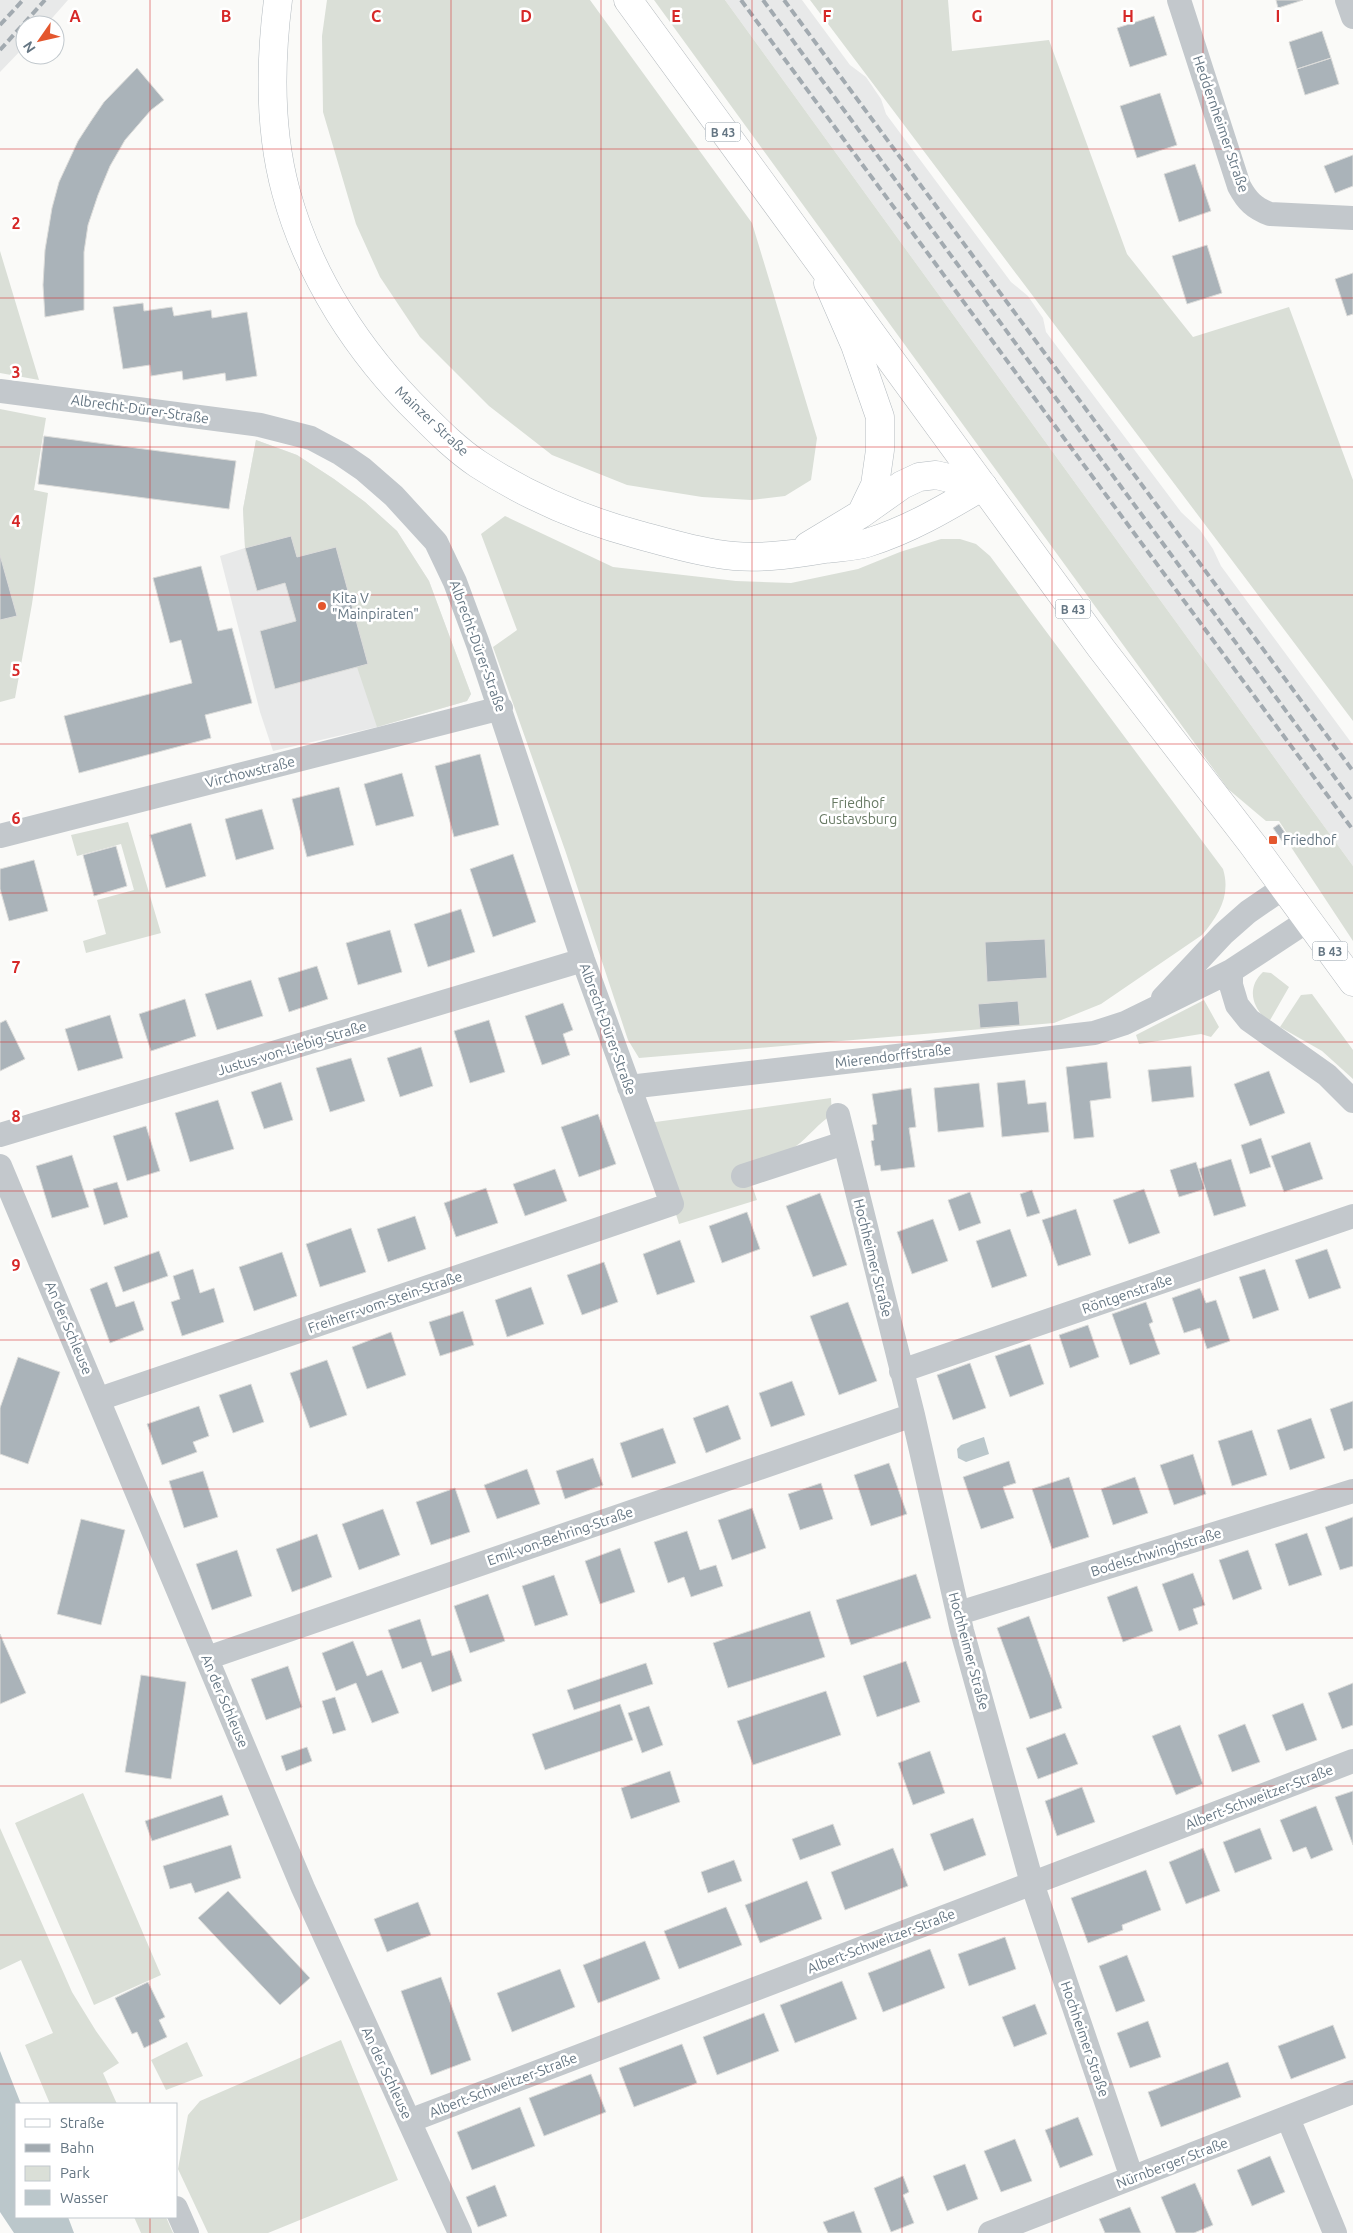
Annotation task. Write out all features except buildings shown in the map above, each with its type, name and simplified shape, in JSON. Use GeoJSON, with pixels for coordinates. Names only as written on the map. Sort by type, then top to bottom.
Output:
{"type":"FeatureCollection","features":[{"type":"Feature","properties":{"kind":"main road","name":"Mainzer Straße"},"geometry":{"type":"LineString","coordinates":[[278,0],[274,33],[272,87],[276,134],[285,191],[302,242],[331,299],[362,348],[395,388],[442,434],[476,463],[501,478],[599,524],[662,542],[720,555],[795,554],[865,543],[929,518],[983,486]]}},
{"type":"Feature","properties":{"kind":"main road","name":"B 43"},"geometry":{"type":"LineString","coordinates":[[628,0],[1106,656],[1253,845],[1353,982]]}},
{"type":"Feature","properties":{"kind":"main road"},"geometry":{"type":"LineString","coordinates":[[819,264],[855,345],[880,417],[880,450],[875,485],[862,514]]}},
{"type":"Feature","properties":{"kind":"main road"},"geometry":{"type":"LineString","coordinates":[[795,554],[862,514],[902,485],[919,477],[944,476],[983,486]]}},
{"type":"Feature","properties":{"kind":"street","name":"Heddernheimer Straße"},"geometry":{"type":"LineString","coordinates":[[1179,0],[1239,186],[1248,201],[1258,210],[1270,214],[1353,218]]}},
{"type":"Feature","properties":{"kind":"street"},"geometry":{"type":"LineString","coordinates":[[1347,0],[1353,17]]}},
{"type":"Feature","properties":{"kind":"street","name":"Albrecht-Dürer-Straße"},"geometry":{"type":"LineString","coordinates":[[0,391],[260,425],[311,438],[341,454],[363,469],[394,496],[436,542],[455,582],[500,708],[584,960],[672,1204]]}},
{"type":"Feature","properties":{"kind":"street","name":"Virchowstraße"},"geometry":{"type":"LineString","coordinates":[[0,836],[500,708]]}},
{"type":"Feature","properties":{"kind":"street","name":"Mierendorffstraße"},"geometry":{"type":"LineString","coordinates":[[1152,1009],[1223,934],[1248,912],[1283,888]]}},
{"type":"Feature","properties":{"kind":"street","name":"Mierendorffstraße"},"geometry":{"type":"LineString","coordinates":[[629,1087],[1094,1033],[1125,1023],[1231,971],[1308,921]]}},
{"type":"Feature","properties":{"kind":"street","name":"Justus-von-Liebig-Straße"},"geometry":{"type":"LineString","coordinates":[[0,1135],[584,960]]}},
{"type":"Feature","properties":{"kind":"street"},"geometry":{"type":"LineString","coordinates":[[1231,971],[1237,1005],[1249,1020],[1327,1074],[1353,1101]]}},
{"type":"Feature","properties":{"kind":"street","name":"Hochheimer Straße"},"geometry":{"type":"LineString","coordinates":[[838,1115],[913,1415],[959,1613],[1032,1883],[1132,2178]]}},
{"type":"Feature","properties":{"kind":"street"},"geometry":{"type":"LineString","coordinates":[[744,1176],[844,1143]]}},
{"type":"Feature","properties":{"kind":"street","name":"An der Schleuse"},"geometry":{"type":"LineString","coordinates":[[0,1166],[303,1888],[460,2233]]}},
{"type":"Feature","properties":{"kind":"street","name":"Freiherr-vom-Stein-Straße"},"geometry":{"type":"LineString","coordinates":[[99,1400],[672,1204]]}},
{"type":"Feature","properties":{"kind":"street","name":"Röntgenstraße"},"geometry":{"type":"LineString","coordinates":[[902,1371],[1353,1216]]}},
{"type":"Feature","properties":{"kind":"street","name":"Emil-von-Behring-Straße"},"geometry":{"type":"LineString","coordinates":[[207,1658],[913,1415]]}},
{"type":"Feature","properties":{"kind":"street","name":"Bodelschwinghstraße"},"geometry":{"type":"LineString","coordinates":[[959,1613],[1353,1491]]}},
{"type":"Feature","properties":{"kind":"street","name":"Albert-Schweitzer-Straße"},"geometry":{"type":"LineString","coordinates":[[409,2121],[1353,1761]]}},
{"type":"Feature","properties":{"kind":"street","name":"Nürnberger Straße"},"geometry":{"type":"LineString","coordinates":[[990,2233],[1353,2092]]}},
{"type":"Feature","properties":{"kind":"street"},"geometry":{"type":"LineString","coordinates":[[1288,2118],[1335,2233]]}},
{"type":"Feature","properties":{"kind":"street"},"geometry":{"type":"LineString","coordinates":[[178,2213],[186,2233]]}},
{"type":"Feature","properties":{"kind":"shaded area"},"geometry":{"type":"Polygon","coordinates":[[[0,0],[68,0],[55,15],[15,15],[15,56],[0,72],[0,0]]]}},
{"type":"Feature","properties":{"kind":"shaded area"},"geometry":{"type":"Polygon","coordinates":[[[725,0],[802,0],[850,65],[866,77],[881,99],[886,114],[1011,282],[1028,296],[1043,318],[1046,332],[1181,512],[1200,530],[1213,549],[1221,566],[1353,745],[1353,866],[725,0]]]}},
{"type":"Feature","properties":{"kind":"shaded area"},"geometry":{"type":"Polygon","coordinates":[[[256,440],[297,455],[365,502],[397,531],[429,581],[471,694],[467,701],[377,727],[273,751],[260,712],[220,556],[245,548],[243,509],[256,440]]]}},
{"type":"Feature","properties":{"kind":"green space"},"geometry":{"type":"Polygon","coordinates":[[[327,0],[590,0],[752,223],[817,438],[811,480],[785,496],[751,500],[702,497],[627,485],[552,455],[489,406],[420,337],[380,277],[356,224],[323,112],[322,36],[327,0]]]}},
{"type":"Feature","properties":{"kind":"green space"},"geometry":{"type":"Polygon","coordinates":[[[654,0],[725,0],[1353,866],[1353,941],[1291,847],[1294,844],[1279,821],[1266,821],[1228,789],[654,0]]]}},
{"type":"Feature","properties":{"kind":"green space"},"geometry":{"type":"Polygon","coordinates":[[[810,0],[948,0],[952,51],[1049,40],[1127,254],[1193,337],[1289,307],[1353,480],[1353,721],[810,0]]]}},
{"type":"Feature","properties":{"kind":"green space"},"geometry":{"type":"Polygon","coordinates":[[[0,251],[39,380],[0,373],[0,251]]]}},
{"type":"Feature","properties":{"kind":"green space"},"geometry":{"type":"Polygon","coordinates":[[[0,409],[46,418],[34,490],[48,493],[32,604],[15,698],[0,702],[0,409]]]}},
{"type":"Feature","properties":{"kind":"green space"},"geometry":{"type":"Polygon","coordinates":[[[256,440],[297,455],[365,502],[397,531],[429,581],[471,694],[467,701],[377,727],[357,667],[368,664],[336,547],[297,557],[291,536],[245,548],[243,509],[256,440]]]}},
{"type":"Feature","properties":{"kind":"green space","name":"Friedhof Gustavsburg"},"geometry":{"type":"Polygon","coordinates":[[[505,516],[613,567],[736,581],[791,583],[858,569],[900,552],[941,539],[960,539],[976,544],[990,556],[1223,869],[1225,878],[1224,896],[1214,920],[1202,935],[1101,1004],[1054,1023],[639,1058],[628,1040],[565,850],[493,647],[517,630],[481,534],[505,516]]]}},
{"type":"Feature","properties":{"kind":"green space"},"geometry":{"type":"Polygon","coordinates":[[[128,822],[161,933],[86,953],[83,941],[106,934],[97,900],[134,890],[121,844],[77,856],[71,835],[128,822]]]}},
{"type":"Feature","properties":{"kind":"green space"},"geometry":{"type":"Polygon","coordinates":[[[1263,972],[1271,973],[1289,987],[1269,1022],[1258,1011],[1253,998],[1254,985],[1263,972]]]}},
{"type":"Feature","properties":{"kind":"green space"},"geometry":{"type":"Polygon","coordinates":[[[1312,994],[1353,1050],[1353,1079],[1322,1051],[1280,1027],[1301,995],[1312,994]]]}},
{"type":"Feature","properties":{"kind":"green space"},"geometry":{"type":"Polygon","coordinates":[[[1204,1000],[1219,1027],[1211,1037],[1201,1034],[1139,1044],[1136,1035],[1204,1000]]]}},
{"type":"Feature","properties":{"kind":"green space"},"geometry":{"type":"Polygon","coordinates":[[[831,1098],[832,1115],[801,1142],[778,1156],[746,1168],[757,1200],[679,1224],[648,1123],[831,1098]]]}},
{"type":"Feature","properties":{"kind":"green space"},"geometry":{"type":"Polygon","coordinates":[[[83,1793],[161,1975],[94,2005],[15,1823],[83,1793]]]}},
{"type":"Feature","properties":{"kind":"green space"},"geometry":{"type":"Polygon","coordinates":[[[0,1828],[72,1992],[96,2031],[119,2063],[103,2073],[117,2103],[50,2103],[25,2045],[53,2033],[21,1960],[0,1970],[0,1828]]]}},
{"type":"Feature","properties":{"kind":"green space"},"geometry":{"type":"Polygon","coordinates":[[[341,2040],[398,2180],[268,2233],[208,2233],[178,2169],[188,2115],[200,2101],[341,2040]]]}},
{"type":"Feature","properties":{"kind":"green space"},"geometry":{"type":"Polygon","coordinates":[[[187,2042],[203,2076],[166,2090],[151,2060],[187,2042]]]}},
{"type":"Feature","properties":{"kind":"green space"},"geometry":{"type":"Polygon","coordinates":[[[134,2218],[166,2218],[173,2233],[141,2233],[134,2218]]]}},
{"type":"Feature","properties":{"kind":"water"},"geometry":{"type":"Polygon","coordinates":[[[984,1437],[989,1454],[966,1462],[958,1458],[957,1449],[961,1445],[984,1437]]]}},
{"type":"Feature","properties":{"kind":"water"},"geometry":{"type":"Polygon","coordinates":[[[0,2051],[21,2103],[15,2103],[15,2218],[68,2218],[74,2233],[14,2233],[0,2212],[0,2051]]]}},
{"type":"Feature","properties":{"kind":"railway"},"geometry":{"type":"LineString","coordinates":[[0,25],[23,0]]}},
{"type":"Feature","properties":{"kind":"railway"},"geometry":{"type":"LineString","coordinates":[[0,50],[45,0]]}},
{"type":"Feature","properties":{"kind":"railway"},"geometry":{"type":"LineString","coordinates":[[741,0],[1353,830]]}},
{"type":"Feature","properties":{"kind":"railway"},"geometry":{"type":"LineString","coordinates":[[763,0],[1353,802]]}},
{"type":"Feature","properties":{"kind":"railway"},"geometry":{"type":"LineString","coordinates":[[784,0],[1353,771]]}},
{"type":"Feature","properties":{"kind":"place","name":"Kita V \"Mainpiraten\""},"geometry":{"type":"Point","coordinates":[322,606]}},
{"type":"Feature","properties":{"kind":"place","name":"Friedhof"},"geometry":{"type":"Point","coordinates":[1273,840]}}]}
